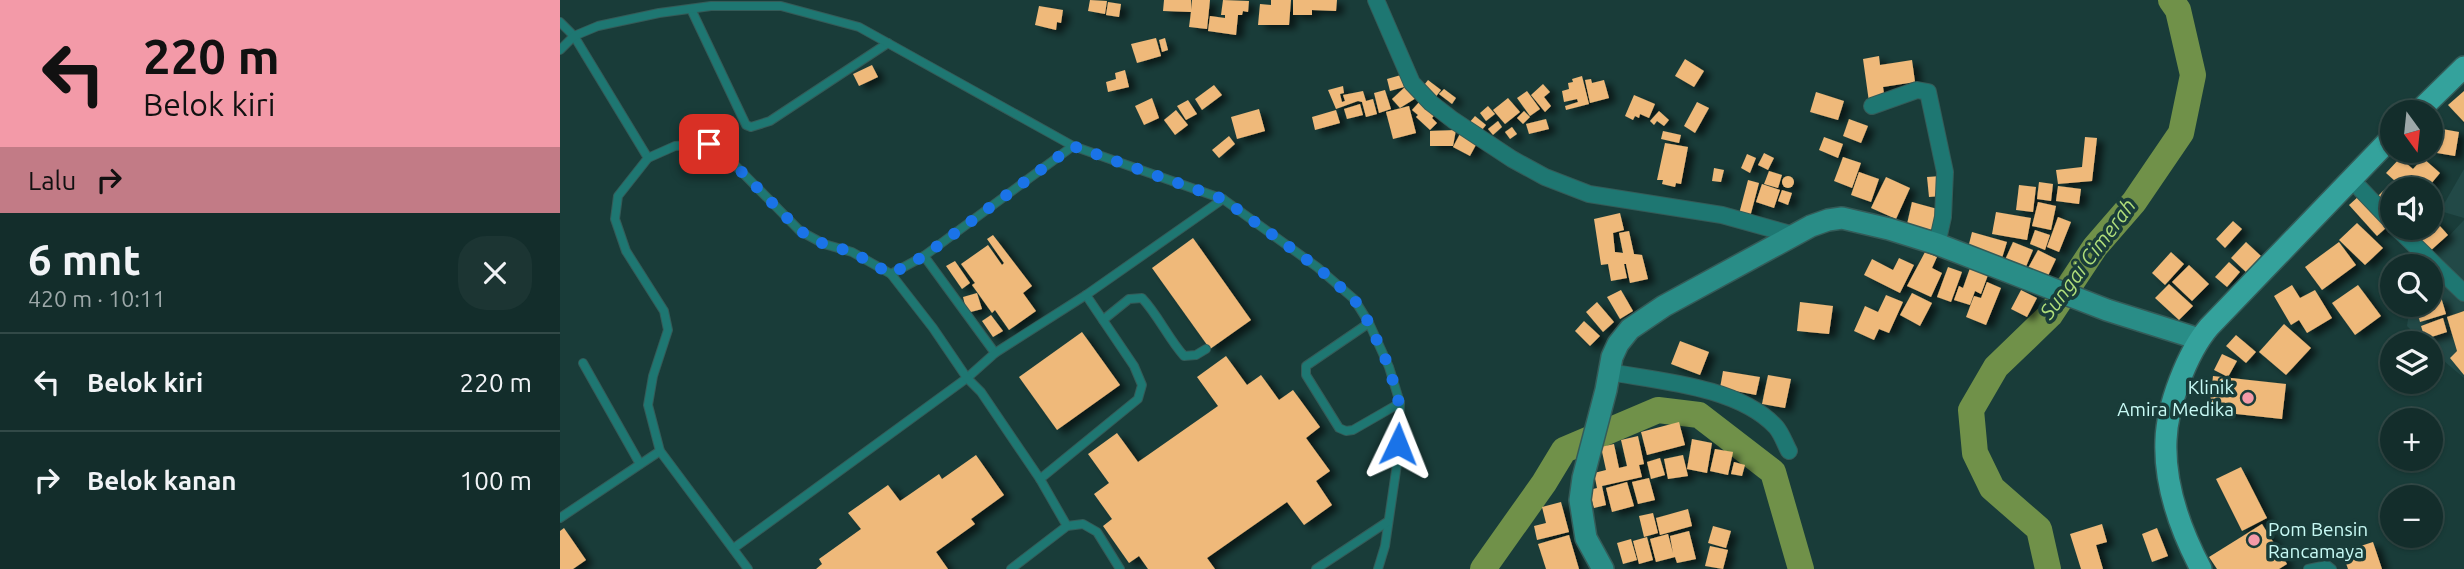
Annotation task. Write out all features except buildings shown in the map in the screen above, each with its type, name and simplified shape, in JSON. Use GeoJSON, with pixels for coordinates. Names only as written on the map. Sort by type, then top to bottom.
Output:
{"type":"FeatureCollection","features":[{"type":"Feature","properties":{"kind":"main road"},"geometry":{"type":"LineString","coordinates":[[2430,100],[2464,67]]}},
{"type":"Feature","properties":{"kind":"main road"},"geometry":{"type":"LineString","coordinates":[[2201,569],[2178,518],[2166,440],[2182,372],[2199,339],[2380,149]]}},
{"type":"Feature","properties":{"kind":"main road"},"geometry":{"type":"LineString","coordinates":[[1603,569],[1586,538],[1580,500],[1612,357],[1618,344],[1630,329],[1644,318],[1794,235],[1828,220],[1842,218],[1879,226],[1937,244],[2107,310],[2199,339]]}},
{"type":"Feature","properties":{"kind":"street"},"geometry":{"type":"LineString","coordinates":[[1376,0],[1412,83],[1442,111],[1512,159],[1545,177],[1589,194],[1721,215],[1794,235]]}},
{"type":"Feature","properties":{"kind":"street"},"geometry":{"type":"LineString","coordinates":[[1872,106],[1917,89],[1928,92],[1945,172],[1937,244]]}},
{"type":"Feature","properties":{"kind":"street"},"geometry":{"type":"LineString","coordinates":[[2350,178],[2380,209]]}},
{"type":"Feature","properties":{"kind":"street"},"geometry":{"type":"LineString","coordinates":[[2409,240],[2464,293]]}},
{"type":"Feature","properties":{"kind":"street"},"geometry":{"type":"LineString","coordinates":[[1608,381],[1703,390],[1739,402],[1777,428],[1789,451]]}},
{"type":"Feature","properties":{"kind":"lane"},"geometry":{"type":"LineString","coordinates":[[560,50],[574,36],[598,26],[711,6],[781,6],[859,27],[1073,146],[1223,199],[1354,299],[1369,323],[1389,367],[1399,403],[1397,464],[1385,546],[1378,569]]}},
{"type":"Feature","properties":{"kind":"lane"},"geometry":{"type":"LineString","coordinates":[[691,9],[746,125],[751,127],[769,121],[888,43]]}},
{"type":"Feature","properties":{"kind":"lane"},"geometry":{"type":"LineString","coordinates":[[560,22],[574,36],[648,158]]}},
{"type":"Feature","properties":{"kind":"lane"},"geometry":{"type":"LineString","coordinates":[[748,569],[660,451],[648,405],[653,376],[668,330],[664,311],[626,251],[615,219],[618,196],[648,158],[675,146],[709,144],[725,155],[800,231],[824,244],[852,252],[891,274],[967,378],[981,392],[1040,479],[1067,526]]}},
{"type":"Feature","properties":{"kind":"lane"},"geometry":{"type":"LineString","coordinates":[[891,274],[924,256],[1073,146]]}},
{"type":"Feature","properties":{"kind":"lane"},"geometry":{"type":"LineString","coordinates":[[734,548],[967,378],[995,353],[1086,295],[1223,199]]}},
{"type":"Feature","properties":{"kind":"lane"},"geometry":{"type":"LineString","coordinates":[[924,256],[995,353]]}},
{"type":"Feature","properties":{"kind":"lane"},"geometry":{"type":"LineString","coordinates":[[1040,479],[1138,399],[1142,385],[1135,366],[1086,295]]}},
{"type":"Feature","properties":{"kind":"lane"},"geometry":{"type":"LineString","coordinates":[[1103,320],[1129,299],[1142,298],[1153,309],[1173,344],[1184,356],[1196,355],[1206,349]]}},
{"type":"Feature","properties":{"kind":"lane"},"geometry":{"type":"LineString","coordinates":[[1369,323],[1314,358],[1306,366],[1306,375],[1339,428],[1346,431],[1353,430],[1399,403]]}},
{"type":"Feature","properties":{"kind":"lane"},"geometry":{"type":"LineString","coordinates":[[583,363],[640,464]]}},
{"type":"Feature","properties":{"kind":"lane"},"geometry":{"type":"LineString","coordinates":[[560,518],[660,451]]}},
{"type":"Feature","properties":{"kind":"lane"},"geometry":{"type":"LineString","coordinates":[[1316,569],[1387,522]]}},
{"type":"Feature","properties":{"kind":"lane"},"geometry":{"type":"LineString","coordinates":[[1012,569],[1067,526],[1083,524],[1097,532],[1120,569]]}},
{"type":"Feature","properties":{"kind":"lane"},"geometry":{"type":"LineString","coordinates":[[2308,569],[2321,565],[2332,569]]}},
{"type":"Feature","properties":{"kind":"shaded area"},"geometry":{"type":"Polygon","coordinates":[[[2464,169],[2464,218],[2443,212],[2443,206],[2464,169]]]}},
{"type":"Feature","properties":{"kind":"shaded area"},"geometry":{"type":"Polygon","coordinates":[[[2464,220],[2464,311],[2447,317],[2457,351],[2451,358],[2464,378],[2443,360],[2443,332],[2447,331],[2442,319],[2421,325],[2423,331],[2412,331],[2407,326],[2408,317],[2419,317],[2420,322],[2446,314],[2443,304],[2443,277],[2449,272],[2443,265],[2443,254],[2434,254],[2464,220]]]}},
{"type":"Feature","properties":{"kind":"waterway","name":"Sungai Cimerah"},"geometry":{"type":"LineString","coordinates":[[2048,569],[2039,529],[1992,488],[1975,453],[1971,410],[1996,367],[2050,315],[2095,247],[2134,202],[2181,133],[2193,75],[2178,10],[2171,0]]}},
{"type":"Feature","properties":{"kind":"waterway"},"geometry":{"type":"LineString","coordinates":[[1483,569],[1564,450],[1658,410],[1699,415],[1773,472],[1801,569]]}},
{"type":"Feature","properties":{"kind":"place","name":"Klinik Amira Medika"},"geometry":{"type":"Point","coordinates":[2248,398]}},
{"type":"Feature","properties":{"kind":"place","name":"Pom Bensin Rancamaya"},"geometry":{"type":"Point","coordinates":[2254,540]}},
{"type":"Feature","properties":{"kind":"route"},"geometry":{"type":"LineString","coordinates":[[709,144],[725,155],[800,231],[824,244],[852,252],[891,274],[924,256],[1073,146],[1223,199],[1317,267],[1354,299],[1369,323],[1389,367],[1399,403],[1398,444]]}}]}
